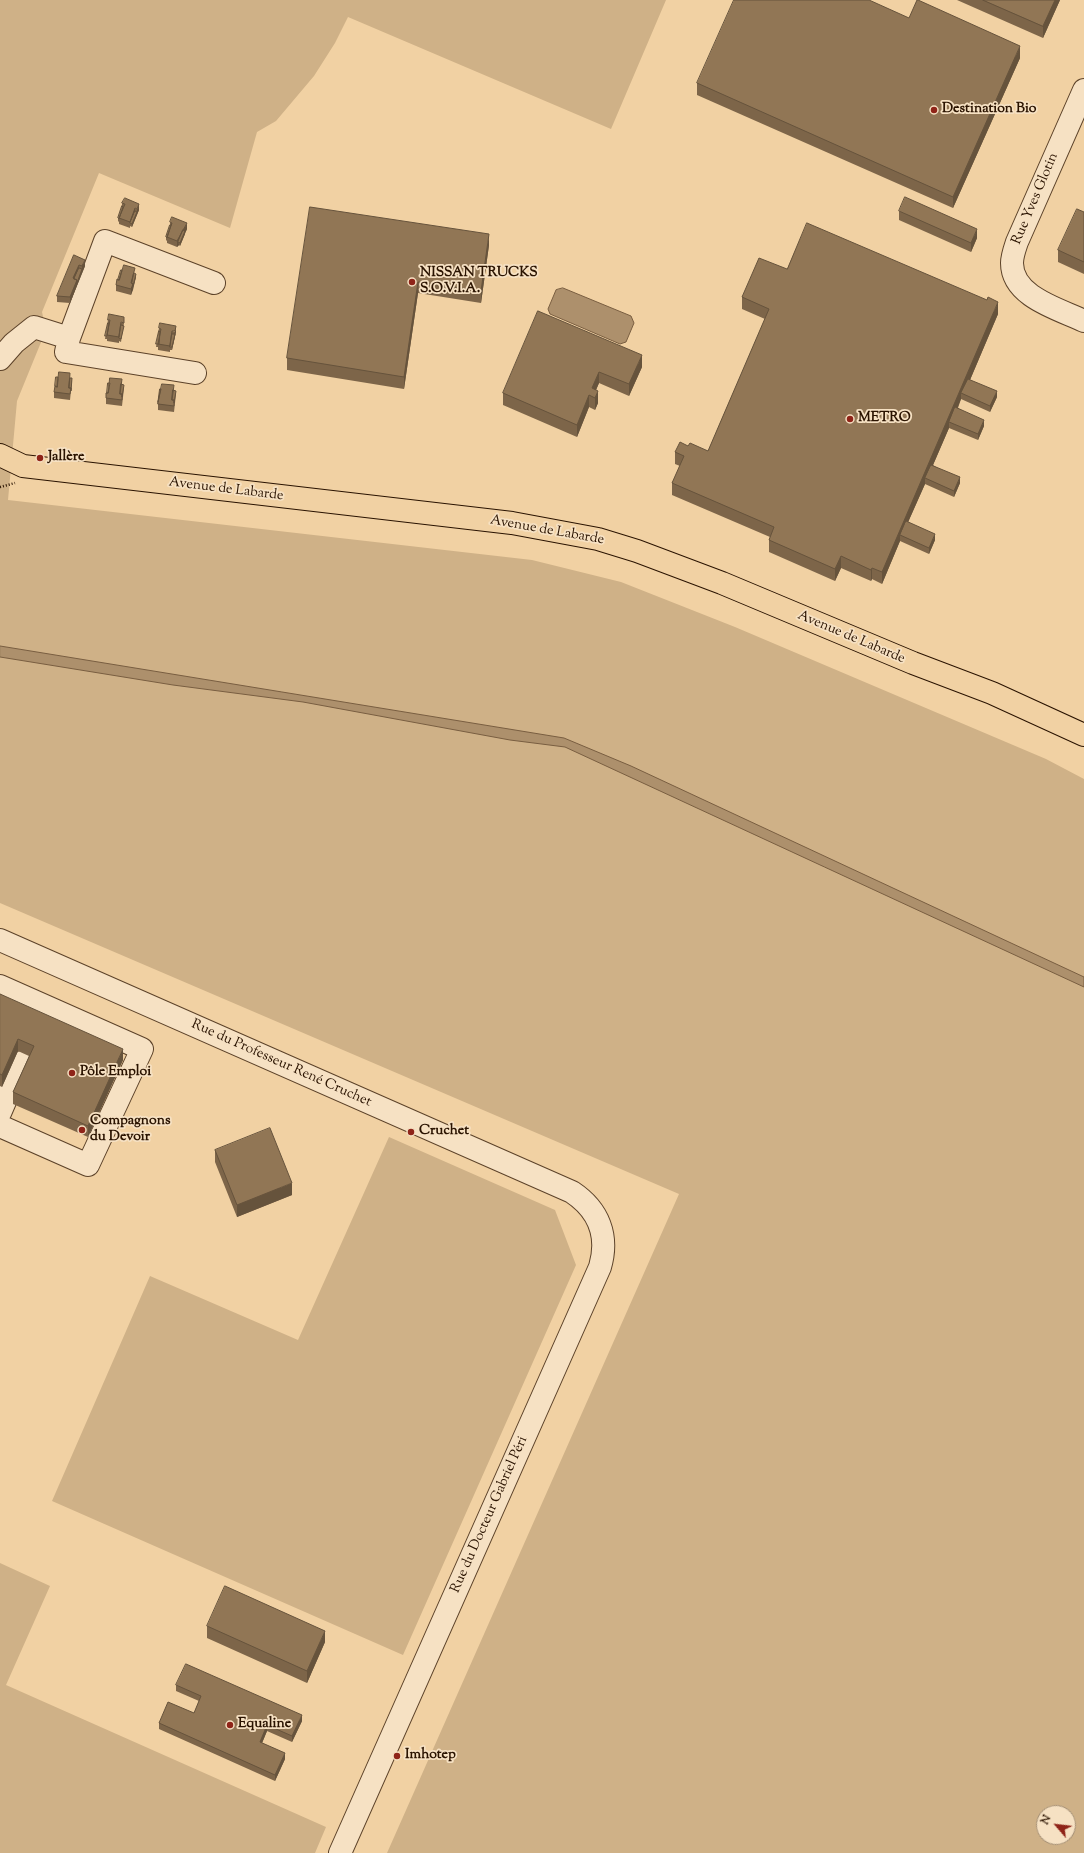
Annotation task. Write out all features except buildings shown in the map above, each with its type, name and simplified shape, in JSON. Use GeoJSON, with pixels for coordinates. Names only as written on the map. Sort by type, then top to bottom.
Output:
{"type":"FeatureCollection","features":[{"type":"Feature","properties":{"kind":"main road","name":"Avenue de Labarde"},"geometry":{"type":"LineString","coordinates":[[0,455],[22,474]]}},
{"type":"Feature","properties":{"kind":"main road","name":"Avenue de Labarde"},"geometry":{"type":"LineString","coordinates":[[0,472],[512,523],[598,539],[636,551],[722,583],[912,663],[992,694],[1084,735]]}},
{"type":"Feature","properties":{"kind":"street","name":"Rue Yves Glotin"},"geometry":{"type":"LineString","coordinates":[[1084,90],[1017,242],[1012,263],[1019,285],[1028,294],[1084,321]]}},
{"type":"Feature","properties":{"kind":"street"},"geometry":{"type":"LineString","coordinates":[[195,373],[66,352],[105,241],[214,283]]}},
{"type":"Feature","properties":{"kind":"street"},"geometry":{"type":"LineString","coordinates":[[0,359],[14,343],[34,327],[70,338]]}},
{"type":"Feature","properties":{"kind":"street","name":"Rue du Professeur René Cruchet"},"geometry":{"type":"LineString","coordinates":[[0,940],[562,1188]]}},
{"type":"Feature","properties":{"kind":"street"},"geometry":{"type":"LineString","coordinates":[[0,986],[142,1049],[88,1165],[0,1126]]}},
{"type":"Feature","properties":{"kind":"street"},"geometry":{"type":"LineString","coordinates":[[0,1113],[22,1062]]}},
{"type":"Feature","properties":{"kind":"street","name":"Rue du Docteur Gabriel Péri"},"geometry":{"type":"LineString","coordinates":[[340,1853],[600,1267],[604,1244],[600,1223],[588,1205],[576,1195],[562,1188]]}},
{"type":"Feature","properties":{"kind":"path"},"geometry":{"type":"LineString","coordinates":[[0,487],[14,483],[22,474]]}},
{"type":"Feature","properties":{"kind":"shaded area"},"geometry":{"type":"Polygon","coordinates":[[[0,0],[666,0],[611,129],[348,17],[335,43],[314,76],[276,121],[257,132],[230,228],[99,173],[42,312],[46,330],[17,401],[8,500],[532,560],[621,582],[735,627],[1046,759],[1084,779],[1084,1853],[387,1853],[679,1194],[0,903],[0,0]]]}},
{"type":"Feature","properties":{"kind":"shaded area"},"geometry":{"type":"Polygon","coordinates":[[[563,288],[631,316],[634,323],[626,342],[620,344],[550,314],[548,309],[556,290],[563,288]]]}},
{"type":"Feature","properties":{"kind":"shaded area"},"geometry":{"type":"Polygon","coordinates":[[[0,646],[564,738],[631,766],[1084,977],[1084,987],[565,747],[510,740],[303,702],[173,685],[0,657],[0,646]]]}},
{"type":"Feature","properties":{"kind":"shaded area"},"geometry":{"type":"Polygon","coordinates":[[[389,1137],[555,1210],[576,1265],[403,1655],[52,1501],[150,1276],[298,1340],[389,1137]]]}},
{"type":"Feature","properties":{"kind":"shaded area"},"geometry":{"type":"Polygon","coordinates":[[[0,1563],[50,1586],[6,1685],[326,1827],[315,1853],[0,1853],[0,1563]]]}},
{"type":"Feature","properties":{"kind":"place","name":"Destination Bio"},"geometry":{"type":"Point","coordinates":[934,110]}},
{"type":"Feature","properties":{"kind":"place","name":"NISSAN TRUCKS S.O.V.I.A."},"geometry":{"type":"Point","coordinates":[412,282]}},
{"type":"Feature","properties":{"kind":"place","name":"METRO"},"geometry":{"type":"Point","coordinates":[850,419]}},
{"type":"Feature","properties":{"kind":"place","name":"Jallère"},"geometry":{"type":"Point","coordinates":[40,458]}},
{"type":"Feature","properties":{"kind":"place","name":"Pôle Emploi"},"geometry":{"type":"Point","coordinates":[72,1073]}},
{"type":"Feature","properties":{"kind":"place","name":"Compagnons du Devoir"},"geometry":{"type":"Point","coordinates":[82,1130]}},
{"type":"Feature","properties":{"kind":"place","name":"Cruchet"},"geometry":{"type":"Point","coordinates":[411,1132]}},
{"type":"Feature","properties":{"kind":"place","name":"Equaline"},"geometry":{"type":"Point","coordinates":[230,1725]}},
{"type":"Feature","properties":{"kind":"place","name":"Imhotep"},"geometry":{"type":"Point","coordinates":[397,1756]}}]}
